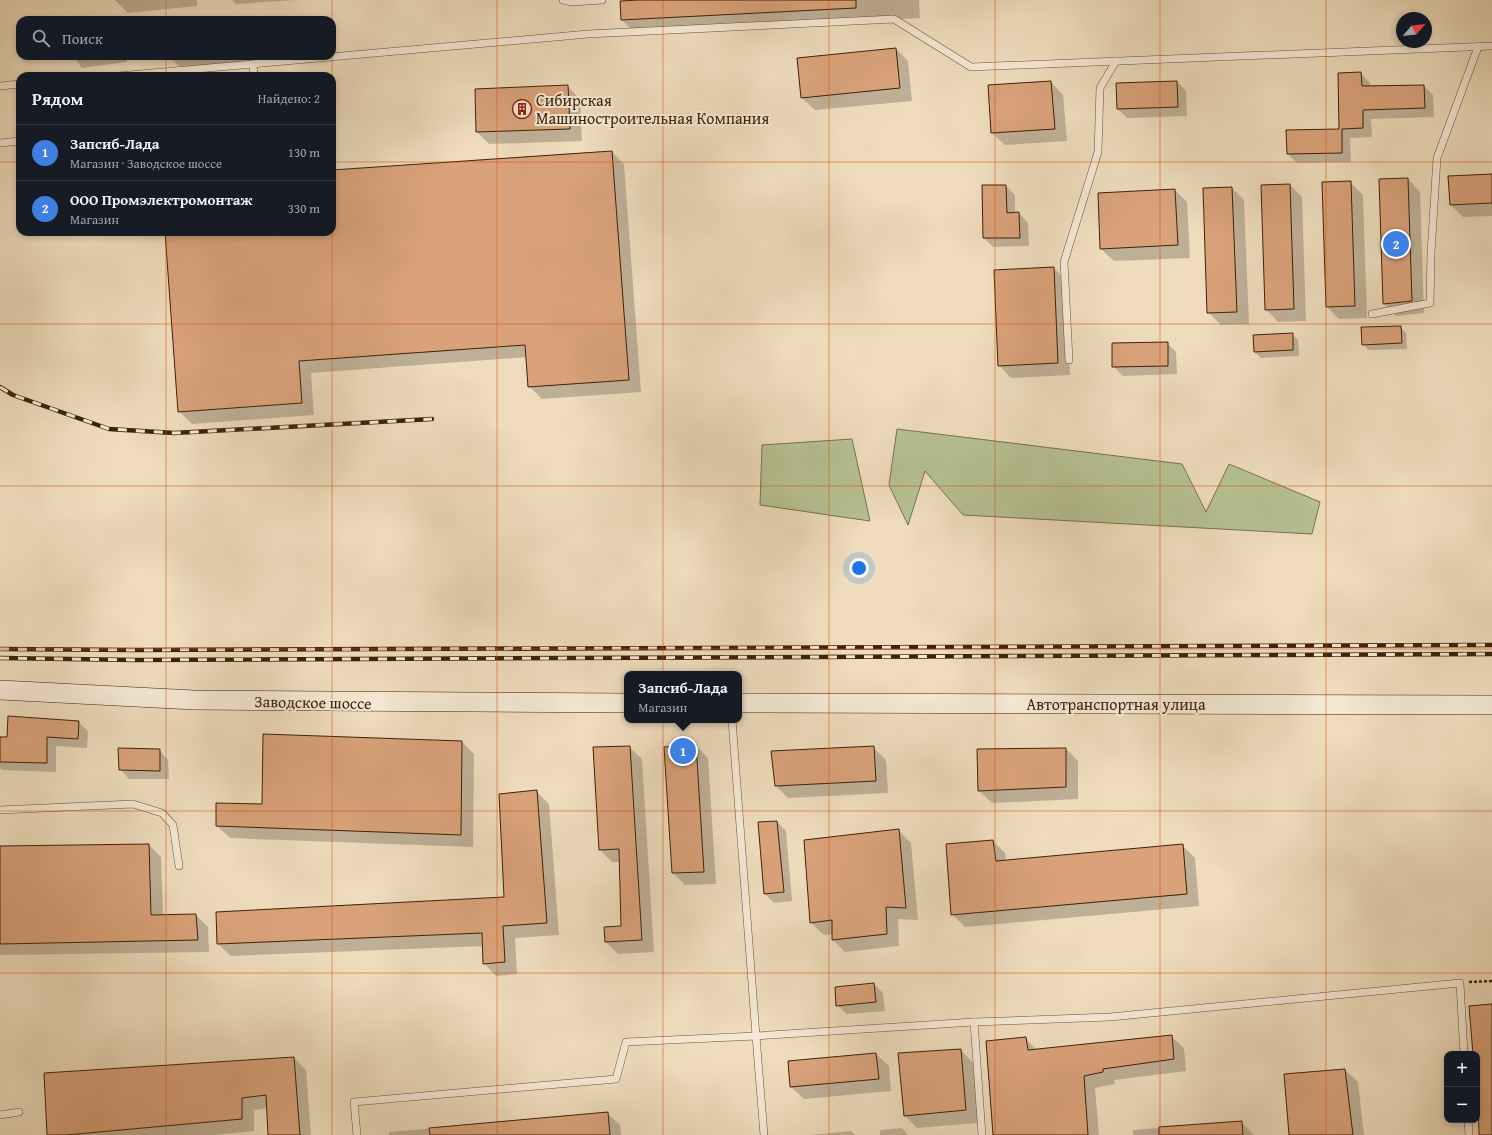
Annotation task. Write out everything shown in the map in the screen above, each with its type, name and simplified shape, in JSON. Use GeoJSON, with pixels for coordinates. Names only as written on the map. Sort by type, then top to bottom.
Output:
{"type":"FeatureCollection","features":[{"type":"Feature","properties":{"kind":"main road","name":"Заводское шоссе"},"geometry":{"type":"LineString","coordinates":[[0,690],[194,700],[624,703]]}},
{"type":"Feature","properties":{"kind":"main road","name":"Автотранспортная улица"},"geometry":{"type":"LineString","coordinates":[[742,703],[1492,705]]}},
{"type":"Feature","properties":{"kind":"lane"},"geometry":{"type":"LineString","coordinates":[[563,0],[572,2],[602,0]]}},
{"type":"Feature","properties":{"kind":"lane"},"geometry":{"type":"LineString","coordinates":[[336,57],[588,34],[894,19],[971,67],[1492,46]]}},
{"type":"Feature","properties":{"kind":"lane"},"geometry":{"type":"LineString","coordinates":[[1372,314],[1430,303],[1431,253],[1438,158],[1478,47]]}},
{"type":"Feature","properties":{"kind":"lane"},"geometry":{"type":"LineString","coordinates":[[163,72],[298,60]]}},
{"type":"Feature","properties":{"kind":"lane"},"geometry":{"type":"LineString","coordinates":[[1069,360],[1064,262],[1098,152],[1100,88],[1116,62]]}},
{"type":"Feature","properties":{"kind":"lane"},"geometry":{"type":"LineString","coordinates":[[253,64],[254,72]]}},
{"type":"Feature","properties":{"kind":"lane"},"geometry":{"type":"LineString","coordinates":[[0,86],[16,84]]}},
{"type":"Feature","properties":{"kind":"lane"},"geometry":{"type":"LineString","coordinates":[[0,143],[16,141]]}},
{"type":"Feature","properties":{"kind":"lane"},"geometry":{"type":"LineString","coordinates":[[732,723],[764,1135]]}},
{"type":"Feature","properties":{"kind":"lane"},"geometry":{"type":"LineString","coordinates":[[0,810],[133,804],[162,813],[173,825],[179,866]]}},
{"type":"Feature","properties":{"kind":"lane"},"geometry":{"type":"LineString","coordinates":[[357,1135],[354,1102],[616,1079],[626,1042],[756,1036],[974,1022],[1110,1017],[1460,983],[1464,1051]]}},
{"type":"Feature","properties":{"kind":"lane"},"geometry":{"type":"LineString","coordinates":[[974,1022],[982,1135]]}},
{"type":"Feature","properties":{"kind":"lane"},"geometry":{"type":"LineString","coordinates":[[0,1115],[19,1112]]}},
{"type":"Feature","properties":{"kind":"lane"},"geometry":{"type":"LineString","coordinates":[[1468,1123],[1469,1135]]}},
{"type":"Feature","properties":{"kind":"path"},"geometry":{"type":"LineString","coordinates":[[1460,983],[1492,981]]}},
{"type":"Feature","properties":{"kind":"green space"},"geometry":{"type":"Polygon","coordinates":[[[897,429],[1182,464],[1206,512],[1229,464],[1320,502],[1312,534],[963,515],[925,471],[908,525],[889,485],[897,429]]]}},
{"type":"Feature","properties":{"kind":"green space"},"geometry":{"type":"Polygon","coordinates":[[[852,439],[870,521],[760,505],[762,445],[852,439]]]}},
{"type":"Feature","properties":{"kind":"building"},"geometry":{"type":"Polygon","coordinates":[[[856,0],[856,8],[621,20],[620,1],[856,0]]]}},
{"type":"Feature","properties":{"kind":"building"},"geometry":{"type":"Polygon","coordinates":[[[896,48],[900,88],[801,98],[797,58],[896,48]]]}},
{"type":"Feature","properties":{"kind":"building"},"geometry":{"type":"Polygon","coordinates":[[[1361,72],[1362,86],[1424,85],[1425,108],[1363,110],[1363,128],[1342,129],[1342,153],[1287,154],[1286,130],[1339,129],[1338,73],[1361,72]]]}},
{"type":"Feature","properties":{"kind":"building"},"geometry":{"type":"Polygon","coordinates":[[[1051,81],[1055,129],[991,133],[988,85],[1051,81]]]}},
{"type":"Feature","properties":{"kind":"building"},"geometry":{"type":"Polygon","coordinates":[[[1177,81],[1178,107],[1117,109],[1116,83],[1177,81]]]}},
{"type":"Feature","properties":{"kind":"building","name":"Сибирская Машиностроительная Компания"},"geometry":{"type":"Polygon","coordinates":[[[568,85],[570,129],[476,132],[475,89],[568,85]]]}},
{"type":"Feature","properties":{"kind":"building"},"geometry":{"type":"Polygon","coordinates":[[[612,151],[629,380],[528,387],[525,345],[299,361],[302,403],[178,412],[165,236],[336,236],[336,170],[612,151]]]}},
{"type":"Feature","properties":{"kind":"building"},"geometry":{"type":"Polygon","coordinates":[[[1492,174],[1492,203],[1450,205],[1448,176],[1492,174]]]}},
{"type":"Feature","properties":{"kind":"building"},"geometry":{"type":"Polygon","coordinates":[[[1408,178],[1412,301],[1383,304],[1379,179],[1408,178]]]}},
{"type":"Feature","properties":{"kind":"building"},"geometry":{"type":"Polygon","coordinates":[[[1351,181],[1355,306],[1326,307],[1322,182],[1351,181]]]}},
{"type":"Feature","properties":{"kind":"building"},"geometry":{"type":"Polygon","coordinates":[[[1290,184],[1294,309],[1265,310],[1261,185],[1290,184]]]}},
{"type":"Feature","properties":{"kind":"building"},"geometry":{"type":"Polygon","coordinates":[[[982,185],[1006,185],[1007,213],[1019,212],[1020,238],[983,238],[982,185]]]}},
{"type":"Feature","properties":{"kind":"building"},"geometry":{"type":"Polygon","coordinates":[[[1232,187],[1237,312],[1207,313],[1203,188],[1232,187]]]}},
{"type":"Feature","properties":{"kind":"building"},"geometry":{"type":"Polygon","coordinates":[[[1175,189],[1178,245],[1100,249],[1098,193],[1175,189]]]}},
{"type":"Feature","properties":{"kind":"building"},"geometry":{"type":"Polygon","coordinates":[[[1054,267],[1058,363],[998,366],[994,270],[1054,267]]]}},
{"type":"Feature","properties":{"kind":"building"},"geometry":{"type":"Polygon","coordinates":[[[1401,326],[1402,343],[1362,345],[1361,327],[1401,326]]]}},
{"type":"Feature","properties":{"kind":"building"},"geometry":{"type":"Polygon","coordinates":[[[1293,333],[1293,350],[1254,352],[1253,335],[1293,333]]]}},
{"type":"Feature","properties":{"kind":"building"},"geometry":{"type":"Polygon","coordinates":[[[1168,342],[1168,366],[1112,367],[1112,343],[1168,342]]]}},
{"type":"Feature","properties":{"kind":"building"},"geometry":{"type":"Polygon","coordinates":[[[8,716],[79,721],[78,739],[47,737],[47,763],[0,762],[0,737],[7,737],[8,716]]]}},
{"type":"Feature","properties":{"kind":"building"},"geometry":{"type":"Polygon","coordinates":[[[263,734],[462,741],[461,835],[216,826],[216,803],[262,804],[263,734]]]}},
{"type":"Feature","properties":{"kind":"building"},"geometry":{"type":"Polygon","coordinates":[[[696,744],[704,872],[672,873],[664,747],[696,744]]]}},
{"type":"Feature","properties":{"kind":"building"},"geometry":{"type":"Polygon","coordinates":[[[630,746],[642,940],[605,942],[604,927],[621,926],[619,849],[599,850],[593,747],[630,746]]]}},
{"type":"Feature","properties":{"kind":"building"},"geometry":{"type":"Polygon","coordinates":[[[874,746],[876,781],[775,786],[771,751],[874,746]]]}},
{"type":"Feature","properties":{"kind":"building"},"geometry":{"type":"Polygon","coordinates":[[[118,748],[160,749],[160,771],[119,770],[118,748]]]}},
{"type":"Feature","properties":{"kind":"building"},"geometry":{"type":"Polygon","coordinates":[[[1066,748],[1066,787],[978,791],[977,749],[1066,748]]]}},
{"type":"Feature","properties":{"kind":"building"},"geometry":{"type":"Polygon","coordinates":[[[537,790],[547,923],[503,926],[505,962],[483,964],[482,933],[217,944],[216,912],[504,897],[499,794],[537,790]]]}},
{"type":"Feature","properties":{"kind":"building"},"geometry":{"type":"Polygon","coordinates":[[[777,821],[784,892],[764,894],[758,822],[777,821]]]}},
{"type":"Feature","properties":{"kind":"building"},"geometry":{"type":"Polygon","coordinates":[[[899,829],[906,908],[886,907],[887,934],[832,940],[832,920],[810,923],[804,840],[899,829]]]}},
{"type":"Feature","properties":{"kind":"building"},"geometry":{"type":"Polygon","coordinates":[[[993,840],[996,861],[1183,844],[1187,894],[951,915],[946,844],[993,840]]]}},
{"type":"Feature","properties":{"kind":"building"},"geometry":{"type":"Polygon","coordinates":[[[149,844],[151,915],[196,914],[198,940],[0,944],[0,846],[149,844]]]}},
{"type":"Feature","properties":{"kind":"building"},"geometry":{"type":"Polygon","coordinates":[[[874,983],[876,1002],[836,1006],[835,987],[874,983]]]}},
{"type":"Feature","properties":{"kind":"building"},"geometry":{"type":"Polygon","coordinates":[[[1492,1004],[1492,1135],[1479,1135],[1480,1051],[1473,1051],[1469,1006],[1492,1004]]]}},
{"type":"Feature","properties":{"kind":"building"},"geometry":{"type":"Polygon","coordinates":[[[1172,1035],[1174,1059],[1103,1069],[1103,1072],[1084,1076],[1088,1135],[993,1135],[986,1041],[1026,1037],[1028,1050],[1172,1035]]]}},
{"type":"Feature","properties":{"kind":"building"},"geometry":{"type":"Polygon","coordinates":[[[961,1049],[966,1110],[904,1116],[898,1053],[961,1049]]]}},
{"type":"Feature","properties":{"kind":"building"},"geometry":{"type":"Polygon","coordinates":[[[876,1053],[879,1079],[790,1087],[788,1061],[876,1053]]]}},
{"type":"Feature","properties":{"kind":"building"},"geometry":{"type":"Polygon","coordinates":[[[294,1057],[300,1135],[268,1135],[266,1095],[242,1098],[242,1119],[66,1135],[47,1135],[44,1073],[294,1057]]]}},
{"type":"Feature","properties":{"kind":"building"},"geometry":{"type":"Polygon","coordinates":[[[1345,1069],[1353,1135],[1289,1135],[1284,1074],[1345,1069]]]}},
{"type":"Feature","properties":{"kind":"building"},"geometry":{"type":"Polygon","coordinates":[[[608,1112],[610,1135],[430,1135],[429,1128],[608,1112]]]}},
{"type":"Feature","properties":{"kind":"building"},"geometry":{"type":"Polygon","coordinates":[[[1242,1121],[1243,1135],[1159,1135],[1159,1127],[1242,1121]]]}},
{"type":"Feature","properties":{"kind":"railway"},"geometry":{"type":"LineString","coordinates":[[0,387],[13,395],[109,429],[174,433],[432,419]]}},
{"type":"Feature","properties":{"kind":"railway"},"geometry":{"type":"LineString","coordinates":[[0,649],[135,650],[1492,645]]}},
{"type":"Feature","properties":{"kind":"railway"},"geometry":{"type":"LineString","coordinates":[[0,658],[135,660],[1492,654]]}},
{"type":"Feature","properties":{"kind":"place","name":"Сибирская Машиностроительная Компания"},"geometry":{"type":"Point","coordinates":[522,109]}},
{"type":"Feature","properties":{"kind":"place","name":"ООО Промэлектромонтаж"},"geometry":{"type":"Point","coordinates":[1396,244]}},
{"type":"Feature","properties":{"kind":"place","name":"Запсиб-Лада"},"geometry":{"type":"Point","coordinates":[683,751]}}]}
